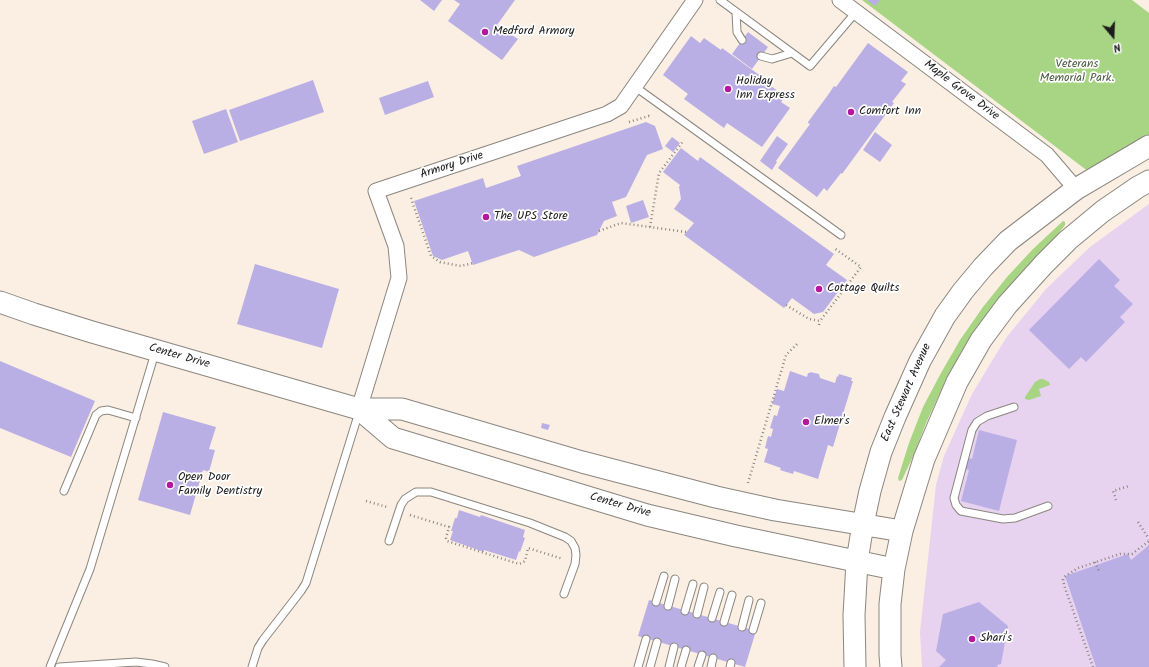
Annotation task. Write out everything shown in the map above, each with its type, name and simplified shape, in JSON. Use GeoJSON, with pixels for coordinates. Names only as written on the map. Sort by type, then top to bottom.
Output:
{"type":"FeatureCollection","features":[{"type":"Feature","properties":{"kind":"main road","name":"East Stewart Avenue"},"geometry":{"type":"LineString","coordinates":[[855,667],[854,615],[857,561],[870,491],[881,452],[895,417],[920,361],[945,316],[962,291],[1008,241],[1076,189],[1149,146]]}},
{"type":"Feature","properties":{"kind":"main road"},"geometry":{"type":"LineString","coordinates":[[891,667],[890,604],[894,569],[902,531],[924,459],[957,382],[981,340],[1007,305],[1044,264],[1068,240],[1103,211],[1149,181]]}},
{"type":"Feature","properties":{"kind":"main road","name":"Center Drive"},"geometry":{"type":"LineString","coordinates":[[0,302],[63,323],[359,410],[402,409],[582,462],[716,497],[776,510],[902,531]]}},
{"type":"Feature","properties":{"kind":"main road","name":"Center Drive"},"geometry":{"type":"LineString","coordinates":[[359,410],[393,438],[647,515],[736,536],[894,569]]}},
{"type":"Feature","properties":{"kind":"street","name":"Armory Drive"},"geometry":{"type":"LineString","coordinates":[[359,410],[399,278],[396,246],[376,191],[607,114],[621,106],[695,0]]}},
{"type":"Feature","properties":{"kind":"street","name":"Maple Grove Drive"},"geometry":{"type":"LineString","coordinates":[[840,0],[1047,155],[1076,189]]}},
{"type":"Feature","properties":{"kind":"lane"},"geometry":{"type":"LineString","coordinates":[[720,0],[810,66],[856,12]]}},
{"type":"Feature","properties":{"kind":"lane"},"geometry":{"type":"LineString","coordinates":[[736,12],[737,32],[742,40]]}},
{"type":"Feature","properties":{"kind":"lane"},"geometry":{"type":"LineString","coordinates":[[761,56],[772,59],[792,53]]}},
{"type":"Feature","properties":{"kind":"lane"},"geometry":{"type":"LineString","coordinates":[[634,86],[841,234]]}},
{"type":"Feature","properties":{"kind":"lane"},"geometry":{"type":"LineString","coordinates":[[50,667],[90,570],[155,350]]}},
{"type":"Feature","properties":{"kind":"lane"},"geometry":{"type":"LineString","coordinates":[[1014,407],[987,416],[977,422],[972,430],[954,498],[956,505],[961,511],[1003,519],[1015,518],[1048,506]]}},
{"type":"Feature","properties":{"kind":"lane"},"geometry":{"type":"LineString","coordinates":[[64,491],[96,415],[101,410],[108,410],[136,418]]}},
{"type":"Feature","properties":{"kind":"lane"},"geometry":{"type":"LineString","coordinates":[[252,667],[262,640],[306,583],[359,410]]}},
{"type":"Feature","properties":{"kind":"lane"},"geometry":{"type":"LineString","coordinates":[[389,541],[401,505],[405,499],[416,492],[430,492],[530,523],[565,537],[571,541],[575,548],[575,564],[564,594]]}},
{"type":"Feature","properties":{"kind":"lane"},"geometry":{"type":"LineString","coordinates":[[656,602],[664,576]]}},
{"type":"Feature","properties":{"kind":"lane"},"geometry":{"type":"LineString","coordinates":[[668,606],[675,579]]}},
{"type":"Feature","properties":{"kind":"lane"},"geometry":{"type":"LineString","coordinates":[[685,611],[693,584]]}},
{"type":"Feature","properties":{"kind":"lane"},"geometry":{"type":"LineString","coordinates":[[697,614],[704,587]]}},
{"type":"Feature","properties":{"kind":"lane"},"geometry":{"type":"LineString","coordinates":[[712,618],[720,592]]}},
{"type":"Feature","properties":{"kind":"lane"},"geometry":{"type":"LineString","coordinates":[[724,622],[732,595]]}},
{"type":"Feature","properties":{"kind":"lane"},"geometry":{"type":"LineString","coordinates":[[742,627],[749,600]]}},
{"type":"Feature","properties":{"kind":"lane"},"geometry":{"type":"LineString","coordinates":[[753,630],[761,603]]}},
{"type":"Feature","properties":{"kind":"lane"},"geometry":{"type":"LineString","coordinates":[[638,667],[646,639]]}},
{"type":"Feature","properties":{"kind":"lane"},"geometry":{"type":"LineString","coordinates":[[650,667],[657,642]]}},
{"type":"Feature","properties":{"kind":"lane"},"geometry":{"type":"LineString","coordinates":[[669,667],[674,647]]}},
{"type":"Feature","properties":{"kind":"lane"},"geometry":{"type":"LineString","coordinates":[[681,667],[686,650]]}},
{"type":"Feature","properties":{"kind":"lane"},"geometry":{"type":"LineString","coordinates":[[698,667],[702,655]]}},
{"type":"Feature","properties":{"kind":"lane"},"geometry":{"type":"LineString","coordinates":[[711,667],[713,658]]}},
{"type":"Feature","properties":{"kind":"lane"},"geometry":{"type":"LineString","coordinates":[[59,667],[136,662],[165,667]]}},
{"type":"Feature","properties":{"kind":"path"},"geometry":{"type":"LineString","coordinates":[[627,123],[649,116],[655,120]]}},
{"type":"Feature","properties":{"kind":"path"},"geometry":{"type":"LineString","coordinates":[[650,227],[660,174],[684,140],[678,136]]}},
{"type":"Feature","properties":{"kind":"path"},"geometry":{"type":"LineString","coordinates":[[411,198],[431,256],[440,262],[461,266],[473,263]]}},
{"type":"Feature","properties":{"kind":"path"},"geometry":{"type":"LineString","coordinates":[[599,231],[621,223],[686,232]]}},
{"type":"Feature","properties":{"kind":"path"},"geometry":{"type":"LineString","coordinates":[[819,325],[820,321],[861,267],[830,244]]}},
{"type":"Feature","properties":{"kind":"path"},"geometry":{"type":"LineString","coordinates":[[786,305],[809,319],[820,321]]}},
{"type":"Feature","properties":{"kind":"path"},"geometry":{"type":"LineString","coordinates":[[748,486],[786,355],[797,344]]}},
{"type":"Feature","properties":{"kind":"path"},"geometry":{"type":"LineString","coordinates":[[1116,500],[1113,491],[1129,486]]}},
{"type":"Feature","properties":{"kind":"path"},"geometry":{"type":"LineString","coordinates":[[366,501],[392,509]]}},
{"type":"Feature","properties":{"kind":"path"},"geometry":{"type":"LineString","coordinates":[[404,513],[449,527],[446,538],[447,541],[519,564],[525,561],[528,548],[563,559]]}},
{"type":"Feature","properties":{"kind":"path"},"geometry":{"type":"LineString","coordinates":[[1093,667],[1063,580],[1078,568],[1120,554],[1132,554],[1135,552],[1149,540],[1138,522]]}},
{"type":"Feature","properties":{"kind":"path"},"geometry":{"type":"LineString","coordinates":[[1095,562],[1099,571]]}},
{"type":"Feature","properties":{"kind":"shaded area"},"geometry":{"type":"Polygon","coordinates":[[[1149,204],[1149,667],[922,667],[920,632],[936,485],[944,456],[972,394],[1006,338],[1046,289],[1090,247],[1149,204]]]}},
{"type":"Feature","properties":{"kind":"green space","name":"Veterans Memorial Park."},"geometry":{"type":"Polygon","coordinates":[[[862,0],[1132,0],[1149,13],[1149,140],[1089,172],[862,0]]]}},
{"type":"Feature","properties":{"kind":"green space"},"geometry":{"type":"Polygon","coordinates":[[[1063,221],[1065,222],[1065,225],[1052,242],[1005,292],[953,368],[926,423],[902,480],[899,481],[898,478],[909,443],[923,407],[960,340],[983,307],[1007,277],[1033,249],[1063,221]]]}},
{"type":"Feature","properties":{"kind":"green space"},"geometry":{"type":"Polygon","coordinates":[[[1040,379],[1049,382],[1050,385],[1039,389],[1041,396],[1029,400],[1025,399],[1035,382],[1040,379]]]}},
{"type":"Feature","properties":{"kind":"building"},"geometry":{"type":"Polygon","coordinates":[[[420,0],[442,0],[434,11],[420,0]]]}},
{"type":"Feature","properties":{"kind":"building","name":"Medford Armory"},"geometry":{"type":"Polygon","coordinates":[[[454,0],[515,0],[497,25],[518,39],[502,60],[448,21],[460,4],[454,0]]]}},
{"type":"Feature","properties":{"kind":"building"},"geometry":{"type":"Polygon","coordinates":[[[867,0],[880,0],[875,6],[867,0]]]}},
{"type":"Feature","properties":{"kind":"building"},"geometry":{"type":"Polygon","coordinates":[[[748,32],[768,47],[752,69],[732,54],[748,32]]]}},
{"type":"Feature","properties":{"kind":"building","name":"Holiday Inn Express"},"geometry":{"type":"Polygon","coordinates":[[[691,36],[700,43],[704,38],[721,50],[722,48],[769,82],[768,84],[785,96],[781,102],[790,108],[762,147],[727,123],[724,128],[684,99],[688,94],[663,75],[691,36]]]}},
{"type":"Feature","properties":{"kind":"building","name":"Comfort Inn"},"geometry":{"type":"Polygon","coordinates":[[[868,43],[908,72],[901,81],[906,84],[892,102],[894,103],[842,174],[841,173],[827,191],[824,188],[817,197],[778,168],[810,124],[808,122],[868,43]]]}},
{"type":"Feature","properties":{"kind":"building"},"geometry":{"type":"Polygon","coordinates":[[[313,80],[324,112],[240,141],[229,110],[313,80]]]}},
{"type":"Feature","properties":{"kind":"building"},"geometry":{"type":"Polygon","coordinates":[[[428,81],[434,97],[385,115],[379,98],[428,81]]]}},
{"type":"Feature","properties":{"kind":"building"},"geometry":{"type":"Polygon","coordinates":[[[226,109],[238,142],[204,154],[192,121],[226,109]]]}},
{"type":"Feature","properties":{"kind":"building"},"geometry":{"type":"Polygon","coordinates":[[[646,122],[655,126],[663,149],[647,155],[626,197],[612,202],[617,216],[604,221],[597,235],[534,257],[519,250],[473,265],[468,251],[442,260],[433,256],[414,201],[483,178],[486,188],[521,176],[517,166],[646,122]]]}},
{"type":"Feature","properties":{"kind":"building"},"geometry":{"type":"Polygon","coordinates":[[[875,132],[892,145],[880,162],[863,150],[875,132]]]}},
{"type":"Feature","properties":{"kind":"building"},"geometry":{"type":"Polygon","coordinates":[[[777,136],[788,144],[776,161],[777,162],[772,170],[760,161],[777,136]]]}},
{"type":"Feature","properties":{"kind":"building"},"geometry":{"type":"Polygon","coordinates":[[[672,137],[680,143],[673,152],[665,146],[672,137]]]}},
{"type":"Feature","properties":{"kind":"building"},"geometry":{"type":"Polygon","coordinates":[[[681,148],[698,161],[700,157],[834,254],[826,265],[847,280],[823,312],[814,314],[792,298],[784,308],[684,235],[694,223],[674,209],[681,199],[680,185],[663,172],[681,148]]]}},
{"type":"Feature","properties":{"kind":"building"},"geometry":{"type":"Polygon","coordinates":[[[643,200],[649,217],[631,223],[626,206],[643,200]]]}},
{"type":"Feature","properties":{"kind":"building"},"geometry":{"type":"Polygon","coordinates":[[[1099,259],[1120,280],[1114,286],[1133,304],[1120,317],[1125,322],[1086,362],[1081,357],[1069,369],[1029,330],[1099,259]]]}},
{"type":"Feature","properties":{"kind":"building"},"geometry":{"type":"Polygon","coordinates":[[[255,264],[339,289],[322,348],[237,324],[255,264]]]}},
{"type":"Feature","properties":{"kind":"building"},"geometry":{"type":"Polygon","coordinates":[[[0,361],[95,401],[71,457],[0,428],[0,361]]]}},
{"type":"Feature","properties":{"kind":"building","name":"Elmer's"},"geometry":{"type":"Polygon","coordinates":[[[790,371],[807,377],[808,373],[810,372],[819,374],[820,378],[835,383],[839,374],[852,378],[851,381],[853,381],[833,447],[828,445],[818,479],[794,471],[793,474],[780,470],[781,468],[764,462],[768,449],[765,448],[768,436],[771,437],[773,429],[770,428],[774,415],[777,416],[780,406],[772,404],[777,389],[784,391],[790,371]]]}},
{"type":"Feature","properties":{"kind":"building"},"geometry":{"type":"Polygon","coordinates":[[[163,412],[216,427],[209,449],[215,450],[209,472],[203,470],[190,515],[138,500],[163,412]]]}},
{"type":"Feature","properties":{"kind":"building"},"geometry":{"type":"Polygon","coordinates":[[[542,423],[550,425],[548,430],[541,428],[542,423]]]}},
{"type":"Feature","properties":{"kind":"building"},"geometry":{"type":"Polygon","coordinates":[[[979,430],[1017,440],[999,511],[961,501],[969,470],[965,469],[968,458],[972,459],[979,430]]]}},
{"type":"Feature","properties":{"kind":"building"},"geometry":{"type":"Polygon","coordinates":[[[459,510],[480,517],[481,515],[525,530],[523,537],[525,538],[516,560],[484,550],[484,552],[450,540],[453,531],[451,531],[459,510]]]}},
{"type":"Feature","properties":{"kind":"building"},"geometry":{"type":"Polygon","coordinates":[[[1149,545],[1149,667],[1096,667],[1065,576],[1128,554],[1131,560],[1149,545]]]}},
{"type":"Feature","properties":{"kind":"building"},"geometry":{"type":"Polygon","coordinates":[[[649,600],[756,631],[745,667],[638,636],[649,600]]]}},
{"type":"Feature","properties":{"kind":"building","name":"Shari's"},"geometry":{"type":"Polygon","coordinates":[[[979,602],[1008,626],[1001,664],[997,665],[998,667],[939,667],[946,660],[936,651],[943,614],[979,602]]]}},
{"type":"Feature","properties":{"kind":"place","name":"Medford Armory"},"geometry":{"type":"Point","coordinates":[485,32]}},
{"type":"Feature","properties":{"kind":"place","name":"Holiday Inn Express"},"geometry":{"type":"Point","coordinates":[728,89]}},
{"type":"Feature","properties":{"kind":"place","name":"Comfort Inn"},"geometry":{"type":"Point","coordinates":[851,112]}},
{"type":"Feature","properties":{"kind":"place","name":"The UPS Store"},"geometry":{"type":"Point","coordinates":[486,217]}},
{"type":"Feature","properties":{"kind":"place","name":"Cottage Quilts"},"geometry":{"type":"Point","coordinates":[819,289]}},
{"type":"Feature","properties":{"kind":"place","name":"Elmer's"},"geometry":{"type":"Point","coordinates":[806,422]}},
{"type":"Feature","properties":{"kind":"place","name":"Open Door Family Dentistry"},"geometry":{"type":"Point","coordinates":[170,485]}},
{"type":"Feature","properties":{"kind":"place","name":"Shari's"},"geometry":{"type":"Point","coordinates":[972,639]}}]}
